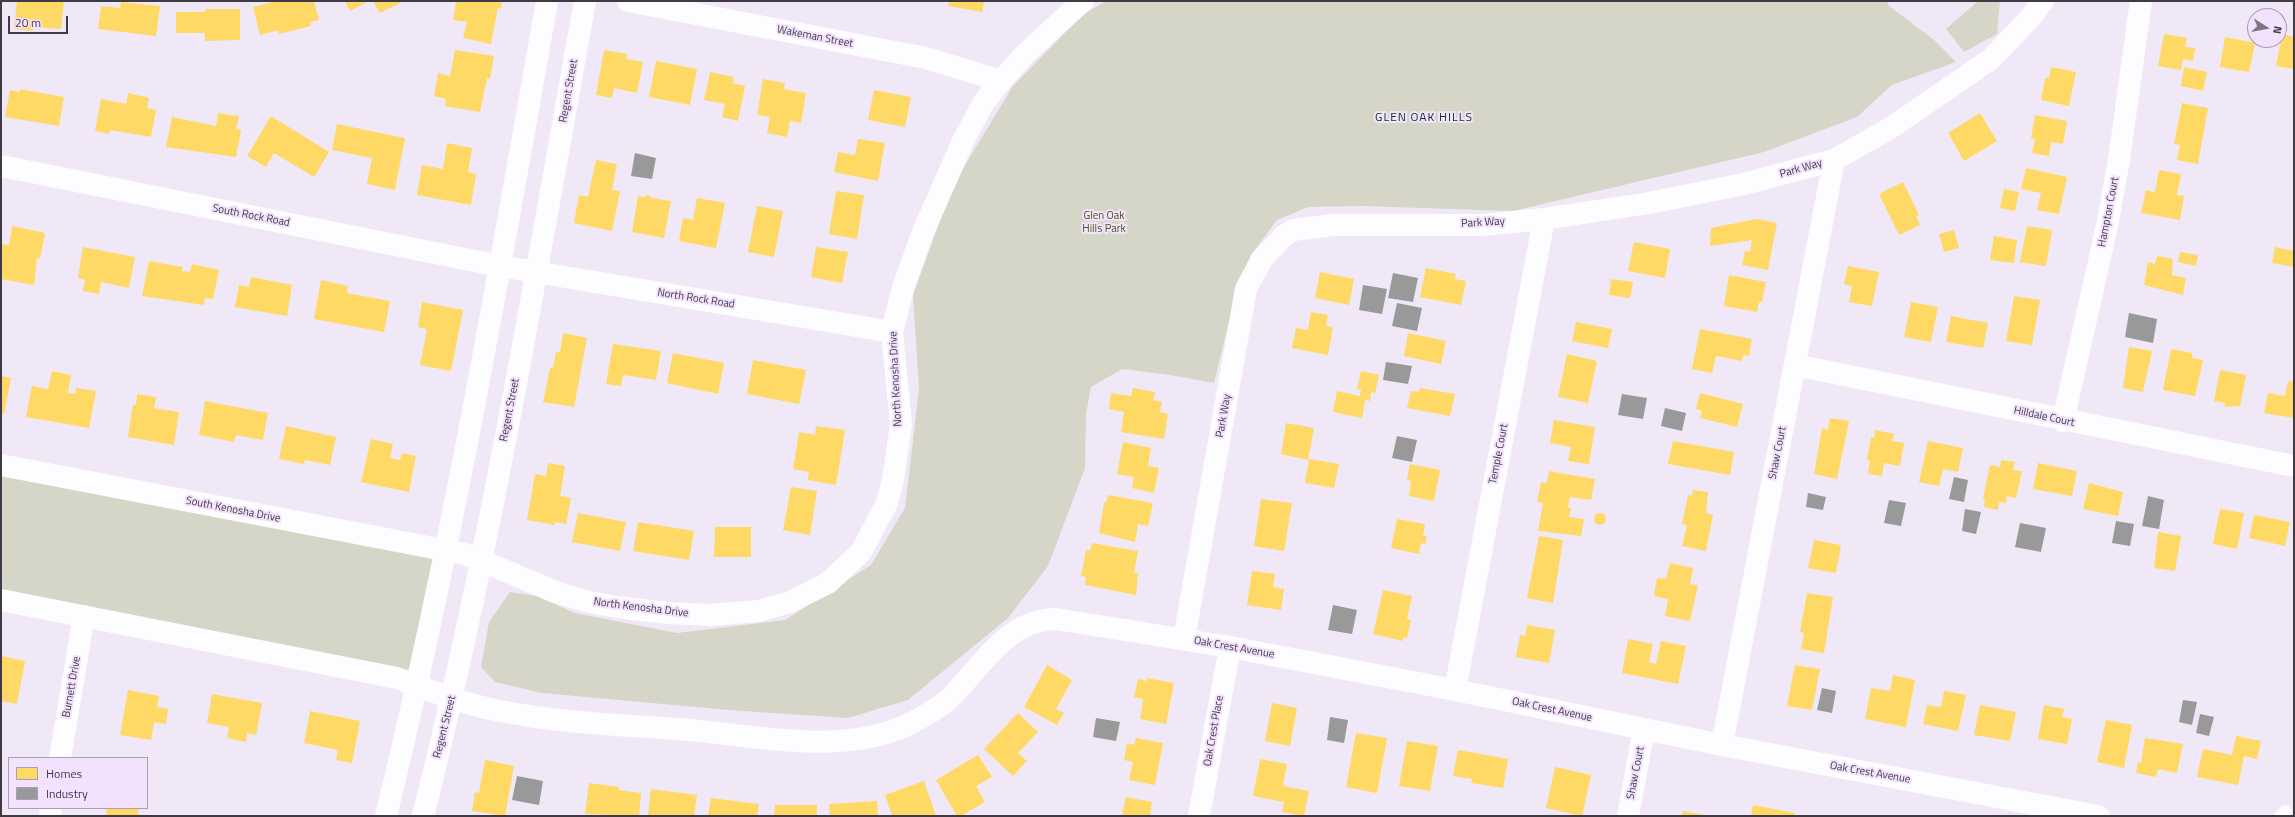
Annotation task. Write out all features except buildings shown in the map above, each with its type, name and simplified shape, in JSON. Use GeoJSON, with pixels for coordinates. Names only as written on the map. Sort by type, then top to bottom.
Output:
{"type":"FeatureCollection","features":[{"type":"Feature","properties":{"kind":"street","name":"Regent Street"},"geometry":{"type":"LineString","coordinates":[[423,816],[453,699],[464,554],[500,266],[547,1]]}},
{"type":"Feature","properties":{"kind":"street","name":"Regent Street"},"geometry":{"type":"LineString","coordinates":[[386,816],[418,686],[464,554],[536,273],[585,1]]}},
{"type":"Feature","properties":{"kind":"street","name":"Wakeman Street"},"geometry":{"type":"LineString","coordinates":[[628,1],[926,58],[1001,81]]}},
{"type":"Feature","properties":{"kind":"street","name":"North Kenosha Drive"},"geometry":{"type":"LineString","coordinates":[[464,554],[556,592],[584,601],[668,614],[710,614],[758,610],[790,602],[828,583],[861,552],[887,503],[893,480],[901,424],[892,332],[903,288],[946,177],[984,102],[1025,54],[1083,1]]}},
{"type":"Feature","properties":{"kind":"street","name":"Park Way"},"geometry":{"type":"LineString","coordinates":[[1184,639],[1246,288],[1262,259],[1284,236],[1293,230],[1332,224],[1482,225],[1544,219],[1649,202],[1744,184],[1834,160],[1892,127],[1991,59],[2031,17],[2043,1]]}},
{"type":"Feature","properties":{"kind":"street","name":"Hampton Court"},"geometry":{"type":"LineString","coordinates":[[2063,421],[2107,226],[2119,160],[2141,1]]}},
{"type":"Feature","properties":{"kind":"street","name":"Shaw Court"},"geometry":{"type":"LineString","coordinates":[[1722,746],[1834,160]]}},
{"type":"Feature","properties":{"kind":"street","name":"South Rock Road"},"geometry":{"type":"LineString","coordinates":[[1,166],[500,266]]}},
{"type":"Feature","properties":{"kind":"street","name":"Temple Court"},"geometry":{"type":"LineString","coordinates":[[1455,690],[1544,219]]}},
{"type":"Feature","properties":{"kind":"street","name":"North Rock Road"},"geometry":{"type":"LineString","coordinates":[[500,266],[892,332]]}},
{"type":"Feature","properties":{"kind":"street","name":"Hilldale Court"},"geometry":{"type":"LineString","coordinates":[[1795,365],[2063,421],[2294,466]]}},
{"type":"Feature","properties":{"kind":"street","name":"South Kenosha Drive"},"geometry":{"type":"LineString","coordinates":[[1,465],[464,554]]}},
{"type":"Feature","properties":{"kind":"street"},"geometry":{"type":"LineString","coordinates":[[1,600],[397,678],[453,699]]}},
{"type":"Feature","properties":{"kind":"street","name":"Burnett Drive"},"geometry":{"type":"LineString","coordinates":[[60,757],[84,616]]}},
{"type":"Feature","properties":{"kind":"street","name":"Oak Crest Avenue"},"geometry":{"type":"LineString","coordinates":[[453,699],[493,710],[569,722],[830,742],[860,739],[880,735],[905,726],[947,700],[998,644],[1023,626],[1042,619],[1056,619],[1230,647],[1455,690],[1722,746],[2096,815]]}},
{"type":"Feature","properties":{"kind":"street","name":"Oak Crest Place"},"geometry":{"type":"LineString","coordinates":[[1199,816],[1230,647]]}},
{"type":"Feature","properties":{"kind":"street","name":"Shaw Court"},"geometry":{"type":"LineString","coordinates":[[1628,816],[1644,729]]}},
{"type":"Feature","properties":{"kind":"green space","name":"Glen Oak Hills Park"},"geometry":{"type":"Polygon","coordinates":[[[1106,1],[1887,1],[1888,5],[1934,40],[1956,62],[1892,85],[1857,117],[1764,152],[1513,211],[1362,206],[1308,207],[1277,220],[1251,255],[1238,285],[1214,383],[1170,375],[1122,369],[1091,387],[1086,414],[1085,468],[1048,566],[1008,618],[908,700],[848,718],[728,710],[542,693],[495,682],[481,667],[489,622],[510,592],[536,596],[575,613],[677,633],[785,620],[871,565],[905,508],[919,389],[913,295],[953,185],[1013,86],[1082,15],[1106,1]]]}},
{"type":"Feature","properties":{"kind":"green space"},"geometry":{"type":"Polygon","coordinates":[[[1978,1],[2000,1],[1997,34],[1964,52],[1946,29],[1978,1]]]}},
{"type":"Feature","properties":{"kind":"green space"},"geometry":{"type":"Polygon","coordinates":[[[1,465],[446,550],[418,686],[1,600],[1,465]]]}},
{"type":"Feature","properties":{"kind":"district","name":"GLEN OAK HILLS"},"geometry":{"type":"Point","coordinates":[1424,118]}}]}
